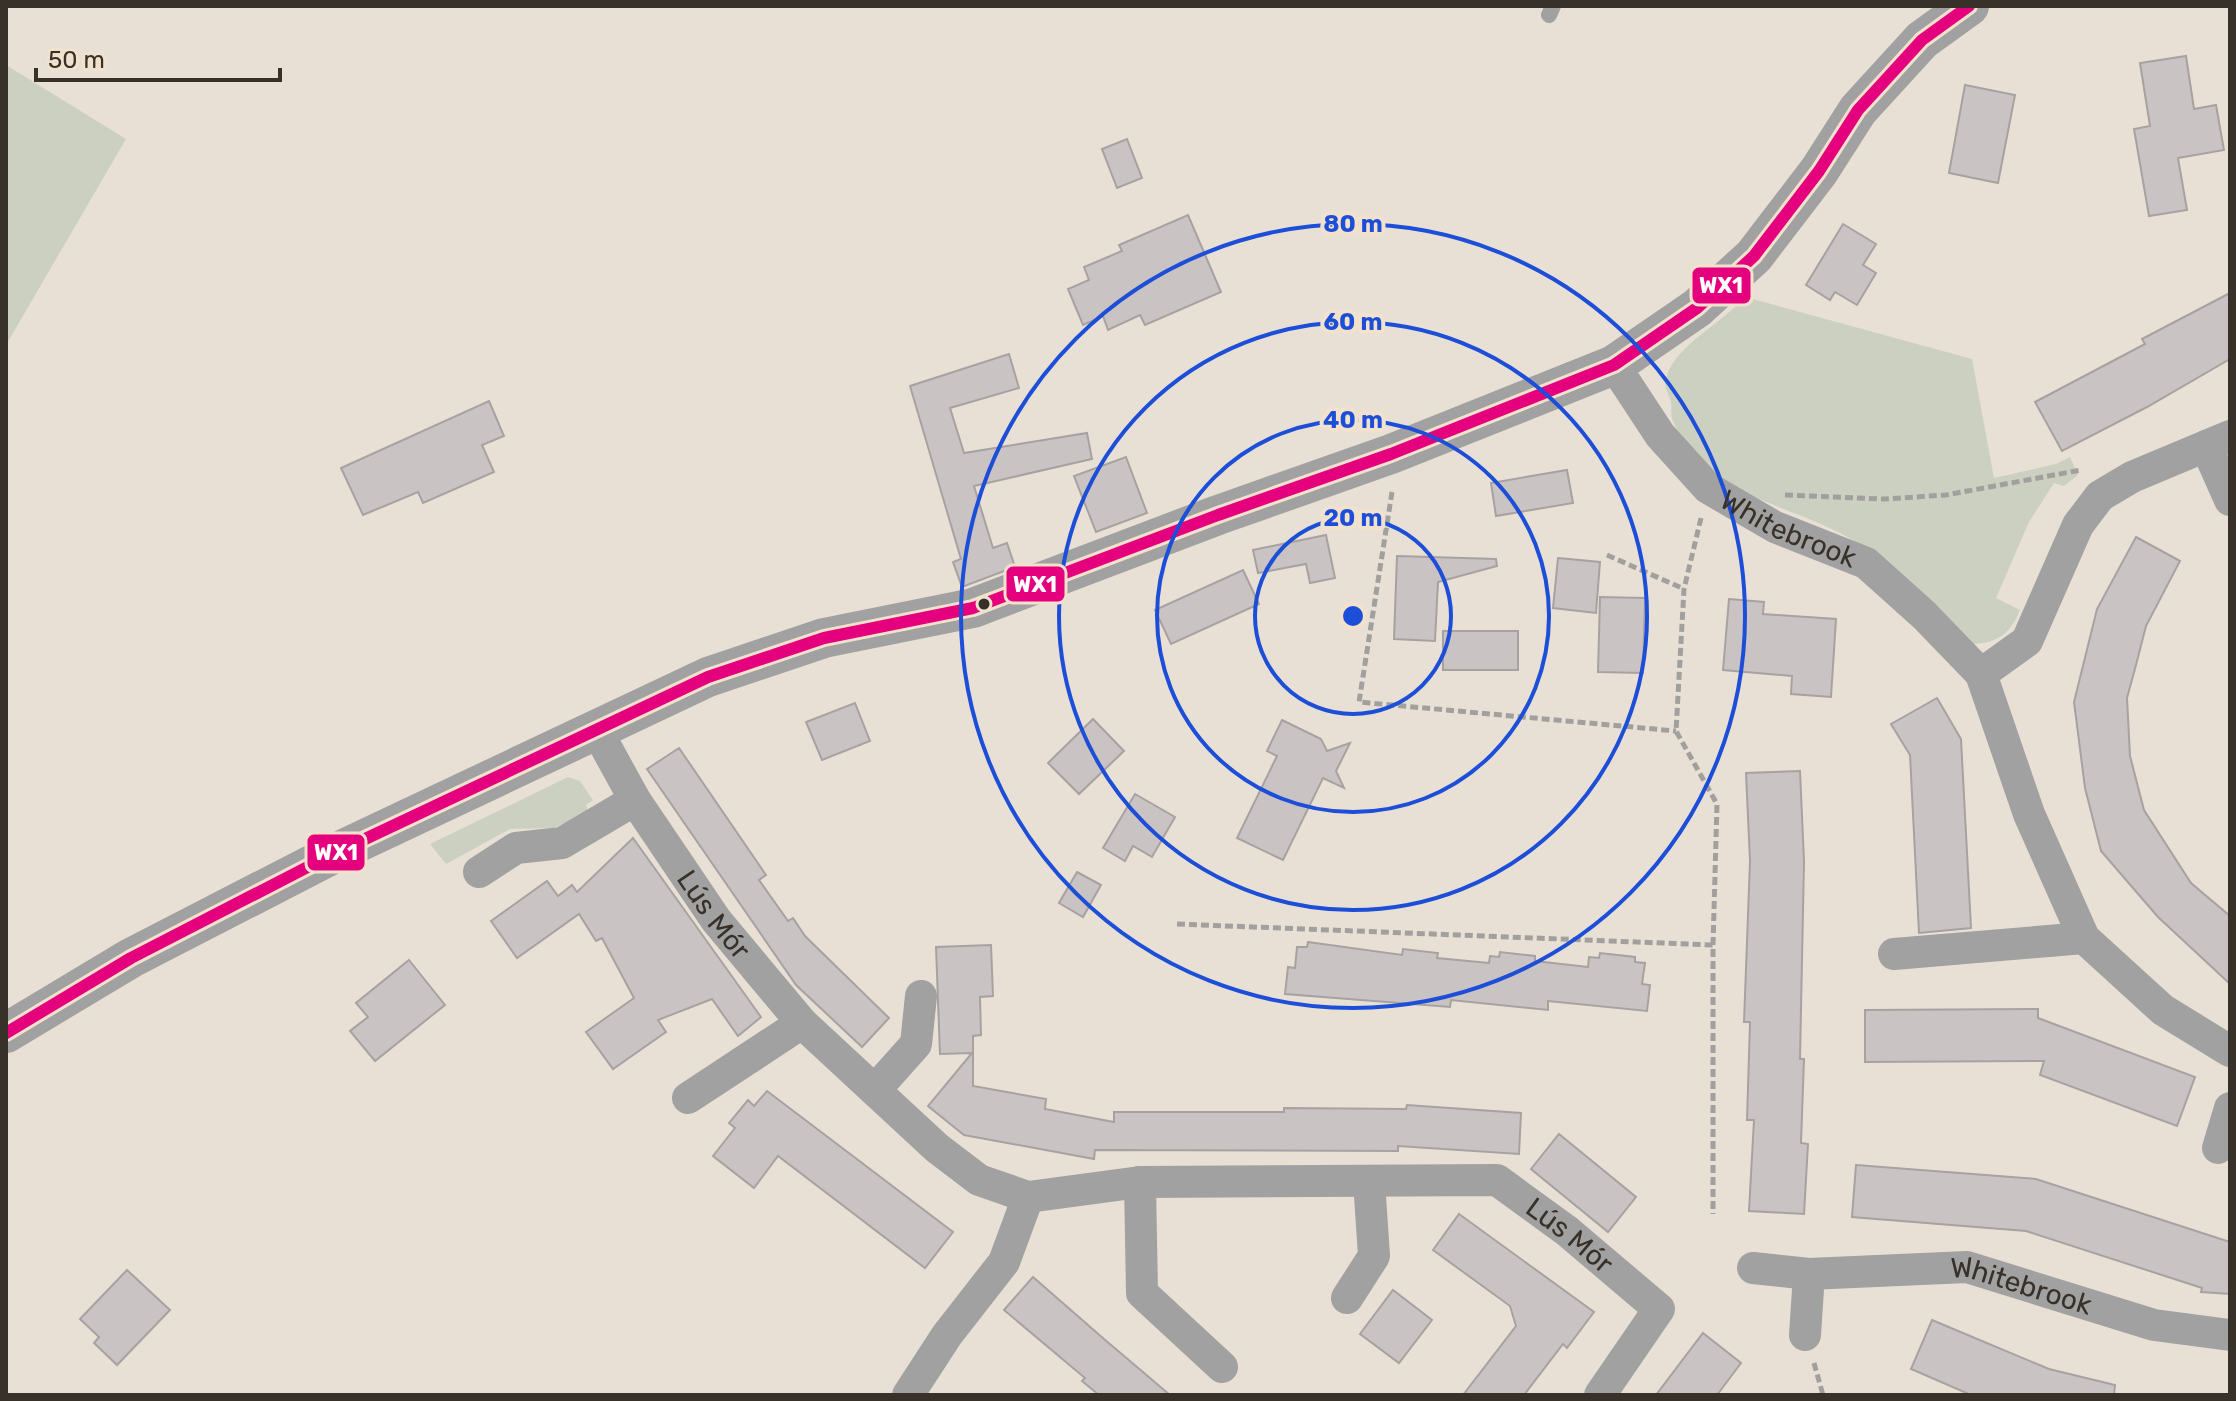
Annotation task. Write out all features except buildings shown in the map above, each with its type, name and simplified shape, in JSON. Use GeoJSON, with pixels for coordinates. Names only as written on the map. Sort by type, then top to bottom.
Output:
{"type":"FeatureCollection","features":[{"type":"Feature","properties":{"kind":"street"},"geometry":{"type":"LineString","coordinates":[[6,1033],[131,958],[301,870],[708,677],[824,638],[973,608],[1398,451],[1614,365],[1697,308],[1754,256],[1819,171],[1858,110],[1954,10]]}},
{"type":"Feature","properties":{"kind":"street","name":"Whitebrook"},"geometry":{"type":"LineString","coordinates":[[1614,365],[1660,435],[1708,488],[1775,527],[1866,563],[1924,615],[1981,674],[2029,814],[2084,938],[2163,1010],[2230,1051]]}},
{"type":"Feature","properties":{"kind":"street"},"geometry":{"type":"LineString","coordinates":[[1981,674],[2027,641],[2078,525],[2100,496],[2132,477],[2218,441],[2230,500]]}},
{"type":"Feature","properties":{"kind":"street","name":"Lús Mór"},"geometry":{"type":"LineString","coordinates":[[596,729],[635,800],[716,920],[802,1023],[937,1148],[979,1180],[1028,1197],[1140,1182],[1497,1180],[1567,1231],[1659,1309],[1600,1395]]}},
{"type":"Feature","properties":{"kind":"street"},"geometry":{"type":"LineString","coordinates":[[479,872],[516,848],[562,843],[635,800]]}},
{"type":"Feature","properties":{"kind":"street"},"geometry":{"type":"LineString","coordinates":[[1894,954],[2084,938]]}},
{"type":"Feature","properties":{"kind":"street"},"geometry":{"type":"LineString","coordinates":[[875,1090],[916,1044],[921,996]]}},
{"type":"Feature","properties":{"kind":"street"},"geometry":{"type":"LineString","coordinates":[[688,1098],[802,1023]]}},
{"type":"Feature","properties":{"kind":"street"},"geometry":{"type":"LineString","coordinates":[[2218,1148],[2230,1108]]}},
{"type":"Feature","properties":{"kind":"street"},"geometry":{"type":"LineString","coordinates":[[1347,1298],[1374,1256],[1369,1181]]}},
{"type":"Feature","properties":{"kind":"street"},"geometry":{"type":"LineString","coordinates":[[1140,1182],[1142,1293],[1222,1367]]}},
{"type":"Feature","properties":{"kind":"street"},"geometry":{"type":"LineString","coordinates":[[908,1395],[947,1335],[1004,1262],[1028,1197]]}},
{"type":"Feature","properties":{"kind":"street","name":"Whitebrook"},"geometry":{"type":"LineString","coordinates":[[1753,1268],[1809,1274],[1967,1267],[2154,1325],[2230,1335]]}},
{"type":"Feature","properties":{"kind":"street"},"geometry":{"type":"LineString","coordinates":[[1805,1335],[1809,1274]]}},
{"type":"Feature","properties":{"kind":"path"},"geometry":{"type":"LineString","coordinates":[[1398,451],[1359,702],[1676,731]]}},
{"type":"Feature","properties":{"kind":"path"},"geometry":{"type":"LineString","coordinates":[[1778,495],[1884,499],[1946,495],[2087,469],[2100,496]]}},
{"type":"Feature","properties":{"kind":"path"},"geometry":{"type":"LineString","coordinates":[[1708,488],[1684,589],[1676,731],[1717,804],[1713,945],[1713,1214]]}},
{"type":"Feature","properties":{"kind":"path"},"geometry":{"type":"LineString","coordinates":[[1607,555],[1684,589]]}},
{"type":"Feature","properties":{"kind":"path"},"geometry":{"type":"LineString","coordinates":[[1177,924],[1713,945]]}},
{"type":"Feature","properties":{"kind":"green space"},"geometry":{"type":"Polygon","coordinates":[[[6,65],[126,139],[6,345],[6,65]]]}},
{"type":"Feature","properties":{"kind":"green space"},"geometry":{"type":"Polygon","coordinates":[[[1744,298],[1972,359],[1994,478],[2056,464],[2070,457],[2078,475],[2064,486],[2054,483],[2029,522],[1996,598],[2020,610],[2007,632],[1994,640],[1969,644],[1861,545],[1728,483],[1705,467],[1687,446],[1672,419],[1667,375],[1672,364],[1690,344],[1744,298]]]}},
{"type":"Feature","properties":{"kind":"green space"},"geometry":{"type":"Polygon","coordinates":[[[568,777],[580,781],[593,800],[586,805],[588,810],[575,819],[553,828],[510,829],[446,864],[430,844],[568,777]]]}},
{"type":"Feature","properties":{"kind":"transit line","name":"WX1"},"geometry":{"type":"LineString","coordinates":[[6,1033],[131,958],[329,856],[708,677],[824,638],[973,608],[1218,515],[1391,454],[1614,365],[1697,308],[1754,256],[1819,171],[1858,110],[1922,40],[1969,6]]}}]}
